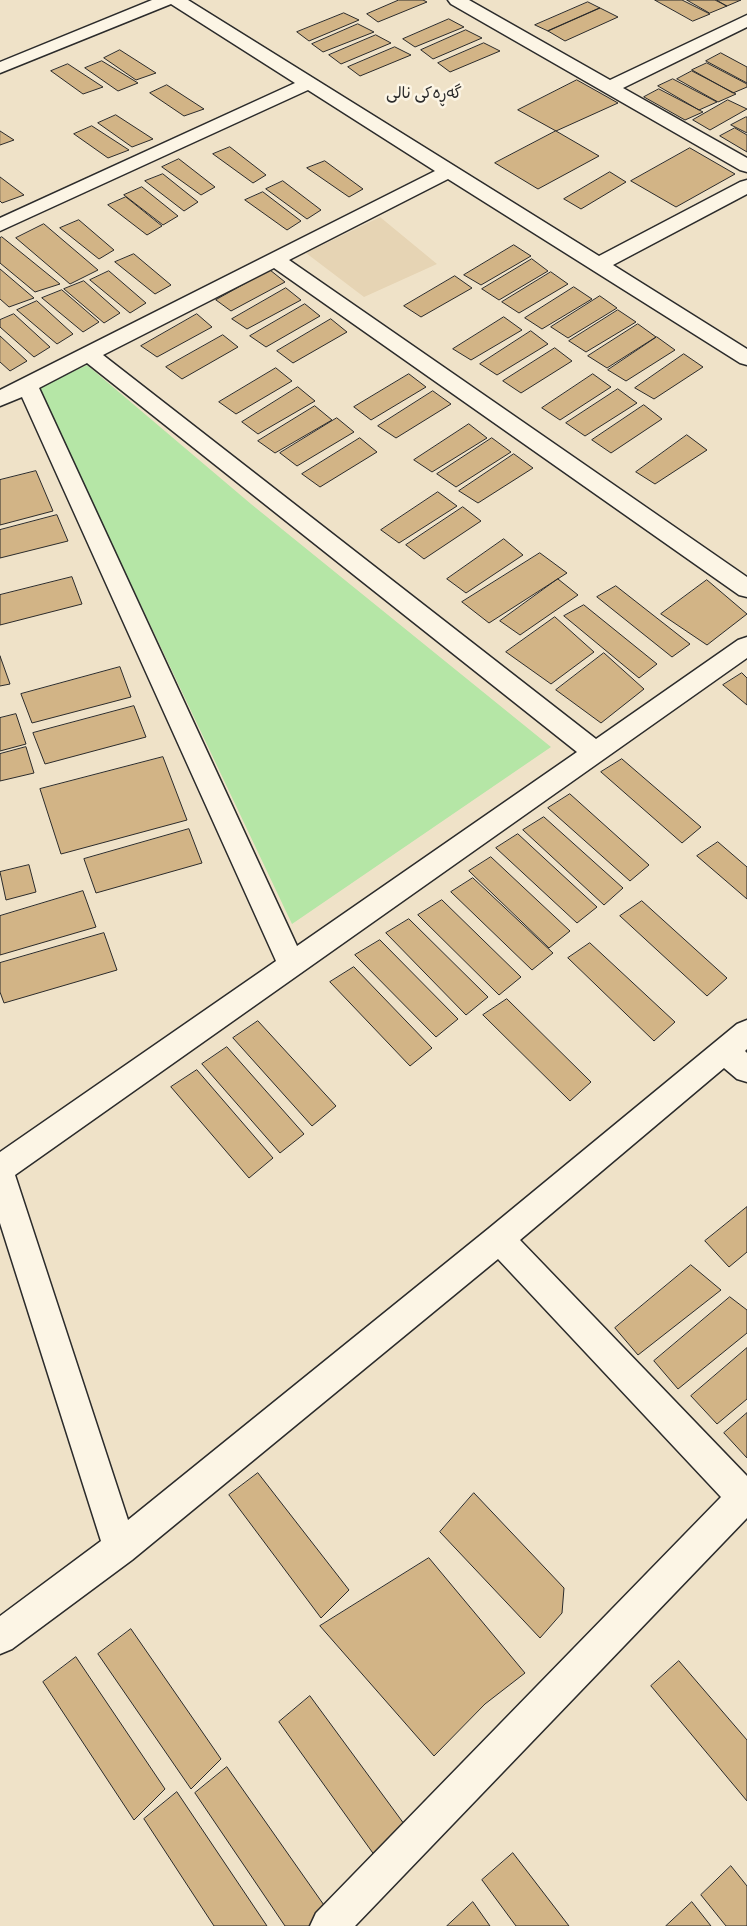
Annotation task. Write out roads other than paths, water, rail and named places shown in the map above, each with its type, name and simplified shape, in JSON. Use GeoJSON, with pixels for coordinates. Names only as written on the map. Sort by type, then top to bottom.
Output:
{"type":"FeatureCollection","features":[{"type":"Feature","properties":{"kind":"street"},"geometry":{"type":"LineString","coordinates":[[4,62],[167,0]]}},
{"type":"Feature","properties":{"kind":"street"},"geometry":{"type":"LineString","coordinates":[[176,0],[747,358]]}},
{"type":"Feature","properties":{"kind":"street"},"geometry":{"type":"LineString","coordinates":[[465,4],[491,0]]}},
{"type":"Feature","properties":{"kind":"street"},"geometry":{"type":"LineString","coordinates":[[465,4],[747,166]]}},
{"type":"Feature","properties":{"kind":"street"},"geometry":{"type":"LineString","coordinates":[[610,88],[747,20]]}},
{"type":"Feature","properties":{"kind":"street"},"geometry":{"type":"LineString","coordinates":[[0,226],[309,83]]}},
{"type":"Feature","properties":{"kind":"street"},"geometry":{"type":"LineString","coordinates":[[0,398],[449,171]]}},
{"type":"Feature","properties":{"kind":"street"},"geometry":{"type":"LineString","coordinates":[[598,265],[747,186]]}},
{"type":"Feature","properties":{"kind":"street"},"geometry":{"type":"LineString","coordinates":[[275,259],[747,589]]}},
{"type":"Feature","properties":{"kind":"street"},"geometry":{"type":"LineString","coordinates":[[88,354],[595,752]]}},
{"type":"Feature","properties":{"kind":"street"},"geometry":{"type":"LineString","coordinates":[[27,385],[292,965]]}},
{"type":"Feature","properties":{"kind":"street"},"geometry":{"type":"LineString","coordinates":[[0,1169],[747,646]]}},
{"type":"Feature","properties":{"kind":"street"},"geometry":{"type":"LineString","coordinates":[[0,1637],[120,1548],[498,1239],[740,1051]]}},
{"type":"Feature","properties":{"kind":"street"},"geometry":{"type":"LineString","coordinates":[[0,1176],[120,1548]]}},
{"type":"Feature","properties":{"kind":"street"},"geometry":{"type":"LineString","coordinates":[[329,1926],[746,1498],[498,1239]]}},
{"type":"Feature","properties":{"kind":"district","name":"گەڕەکی نالی"},"geometry":{"type":"Point","coordinates":[424,93]}}]}
